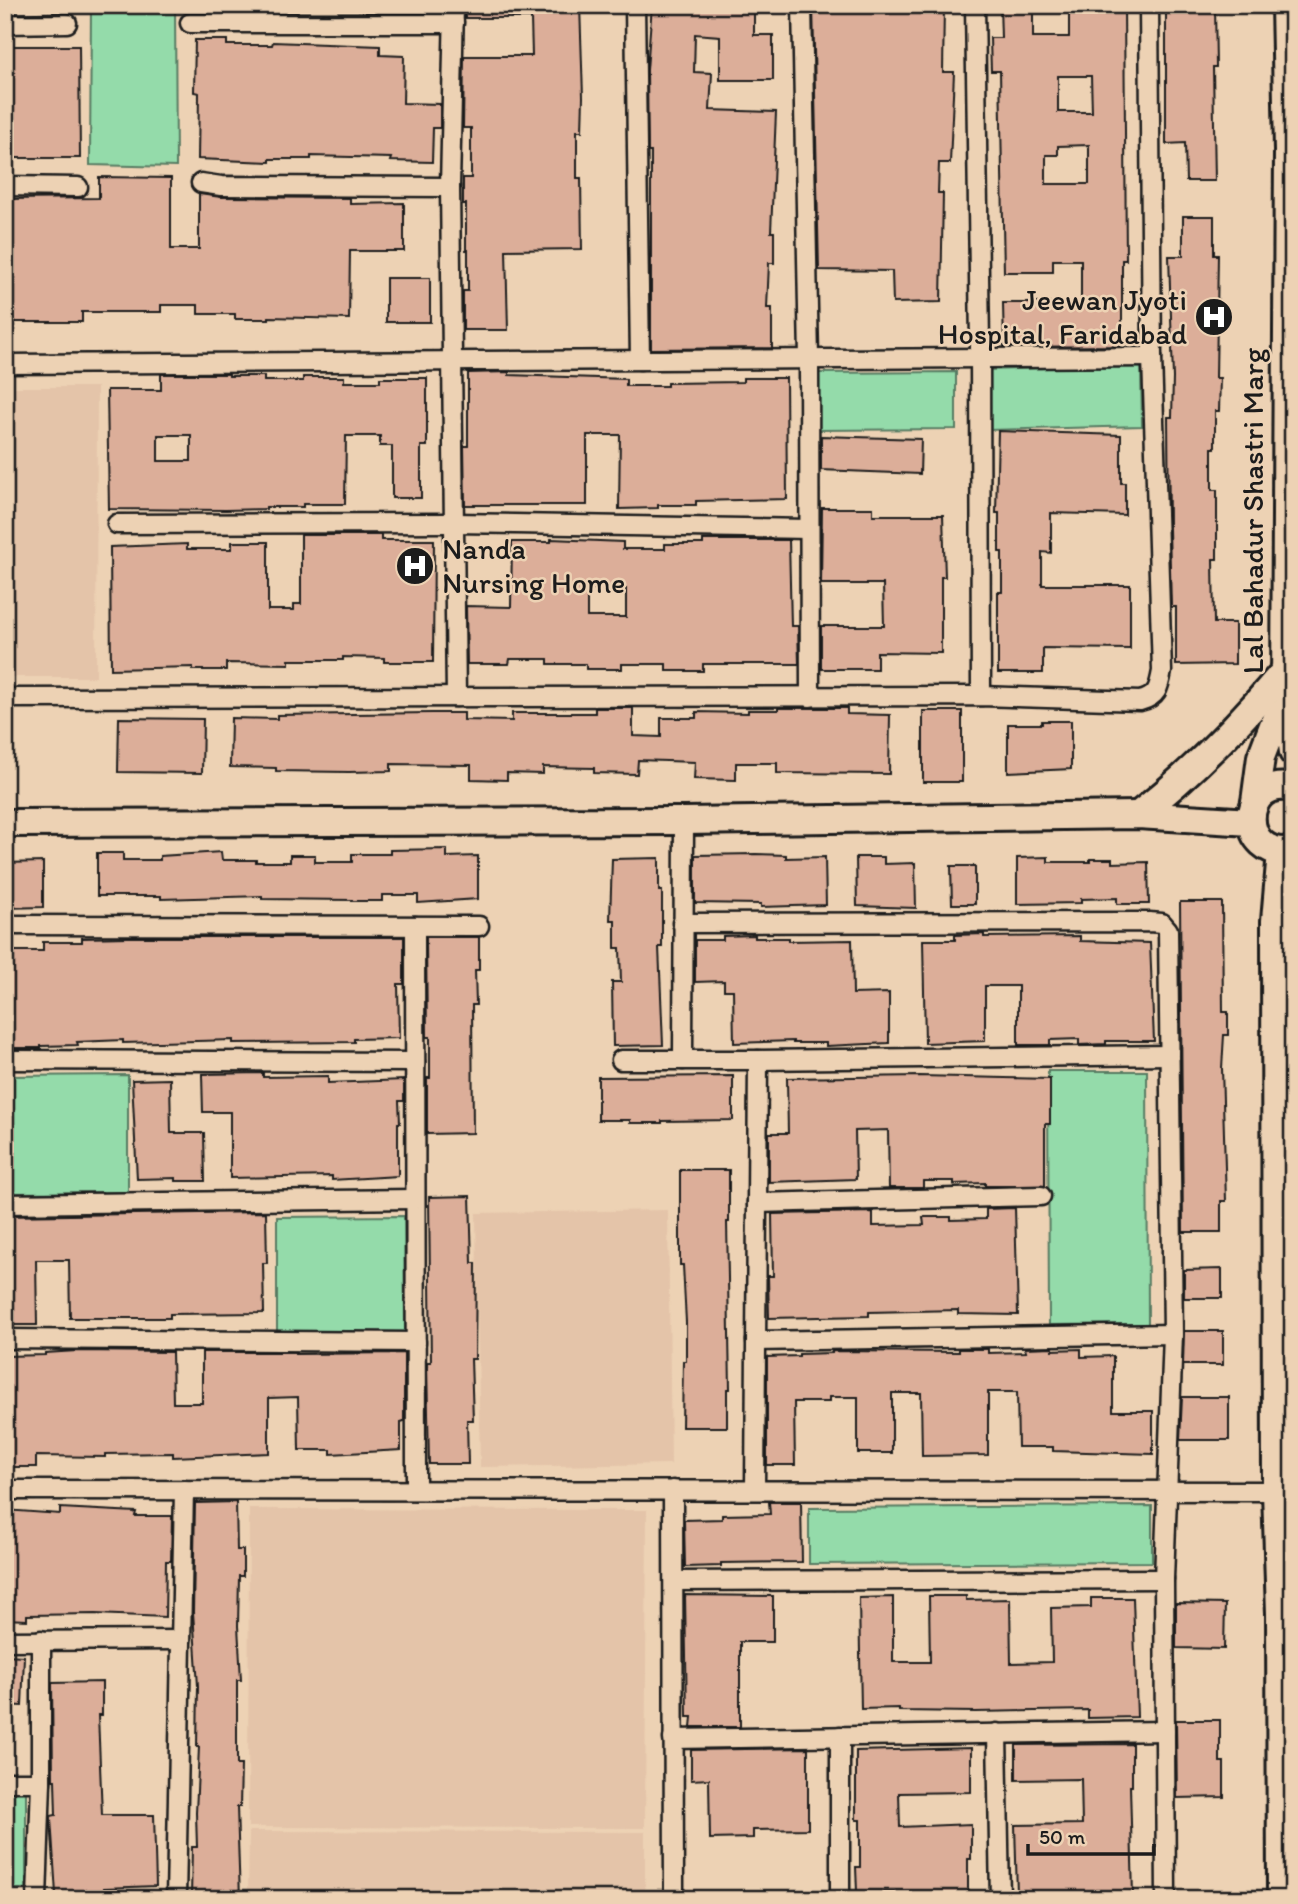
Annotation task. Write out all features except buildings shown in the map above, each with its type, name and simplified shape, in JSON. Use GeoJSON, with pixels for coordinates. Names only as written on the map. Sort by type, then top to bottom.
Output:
{"type":"FeatureCollection","features":[{"type":"Feature","properties":{"kind":"street"},"geometry":{"type":"LineString","coordinates":[[635,5],[640,360]]}},
{"type":"Feature","properties":{"kind":"street"},"geometry":{"type":"LineString","coordinates":[[802,5],[809,359],[810,697]]}},
{"type":"Feature","properties":{"kind":"street"},"geometry":{"type":"LineString","coordinates":[[975,5],[981,696]]}},
{"type":"Feature","properties":{"kind":"street"},"geometry":{"type":"LineString","coordinates":[[5,698],[981,696],[1140,701],[1149,699],[1156,694],[1162,671],[1152,357],[1149,5]]}},
{"type":"Feature","properties":{"kind":"street","name":"Lal Bahadur Shastri Marg"},"geometry":{"type":"LineString","coordinates":[[1253,812],[1261,757],[1285,682],[1290,151],[1285,5]]}},
{"type":"Feature","properties":{"kind":"street"},"geometry":{"type":"LineString","coordinates":[[190,23],[454,14],[450,187],[456,697]]}},
{"type":"Feature","properties":{"kind":"street"},"geometry":{"type":"LineString","coordinates":[[5,24],[67,23]]}},
{"type":"Feature","properties":{"kind":"street"},"geometry":{"type":"LineString","coordinates":[[201,183],[221,186],[450,187]]}},
{"type":"Feature","properties":{"kind":"street"},"geometry":{"type":"LineString","coordinates":[[5,186],[78,187]]}},
{"type":"Feature","properties":{"kind":"street"},"geometry":{"type":"LineString","coordinates":[[5,364],[1152,357]]}},
{"type":"Feature","properties":{"kind":"street"},"geometry":{"type":"LineString","coordinates":[[117,523],[455,523],[808,529]]}},
{"type":"Feature","properties":{"kind":"street"},"geometry":{"type":"LineString","coordinates":[[1285,682],[1293,752]]}},
{"type":"Feature","properties":{"kind":"street"},"geometry":{"type":"LineString","coordinates":[[1138,815],[1184,779],[1244,718],[1285,682]]}},
{"type":"Feature","properties":{"kind":"street"},"geometry":{"type":"LineString","coordinates":[[1281,1899],[1287,1766],[1286,1613],[1276,1491],[1287,851],[1270,849],[1261,842],[1254,833],[1253,812],[1270,788],[1293,788]]}},
{"type":"Feature","properties":{"kind":"street"},"geometry":{"type":"LineString","coordinates":[[5,823],[684,821],[1253,812]]}},
{"type":"Feature","properties":{"kind":"street"},"geometry":{"type":"LineString","coordinates":[[683,1060],[684,821]]}},
{"type":"Feature","properties":{"kind":"street"},"geometry":{"type":"LineString","coordinates":[[682,923],[1162,923],[1168,930],[1173,1334],[1164,1579],[1166,1899]]}},
{"type":"Feature","properties":{"kind":"street"},"geometry":{"type":"LineString","coordinates":[[5,925],[479,926]]}},
{"type":"Feature","properties":{"kind":"street"},"geometry":{"type":"LineString","coordinates":[[415,926],[416,1490]]}},
{"type":"Feature","properties":{"kind":"street"},"geometry":{"type":"LineString","coordinates":[[621,1060],[1170,1055]]}},
{"type":"Feature","properties":{"kind":"street"},"geometry":{"type":"LineString","coordinates":[[5,1060],[415,1062]]}},
{"type":"Feature","properties":{"kind":"street"},"geometry":{"type":"LineString","coordinates":[[755,1490],[758,1060]]}},
{"type":"Feature","properties":{"kind":"street"},"geometry":{"type":"LineString","coordinates":[[757,1203],[1041,1196]]}},
{"type":"Feature","properties":{"kind":"street"},"geometry":{"type":"LineString","coordinates":[[5,1204],[415,1199]]}},
{"type":"Feature","properties":{"kind":"street"},"geometry":{"type":"LineString","coordinates":[[756,1341],[1173,1334]]}},
{"type":"Feature","properties":{"kind":"street"},"geometry":{"type":"LineString","coordinates":[[5,1339],[416,1342]]}},
{"type":"Feature","properties":{"kind":"street"},"geometry":{"type":"LineString","coordinates":[[5,1490],[1276,1491]]}},
{"type":"Feature","properties":{"kind":"street"},"geometry":{"type":"LineString","coordinates":[[176,1899],[184,1490]]}},
{"type":"Feature","properties":{"kind":"street"},"geometry":{"type":"LineString","coordinates":[[673,1490],[674,1899]]}},
{"type":"Feature","properties":{"kind":"street"},"geometry":{"type":"LineString","coordinates":[[674,1581],[1164,1579]]}},
{"type":"Feature","properties":{"kind":"street"},"geometry":{"type":"LineString","coordinates":[[5,1640],[181,1640]]}},
{"type":"Feature","properties":{"kind":"street"},"geometry":{"type":"LineString","coordinates":[[37,1899],[41,1782],[41,1640]]}},
{"type":"Feature","properties":{"kind":"street"},"geometry":{"type":"LineString","coordinates":[[673,1739],[1165,1731]]}},
{"type":"Feature","properties":{"kind":"street"},"geometry":{"type":"LineString","coordinates":[[996,1733],[1000,1899]]}},
{"type":"Feature","properties":{"kind":"street"},"geometry":{"type":"LineString","coordinates":[[840,1736],[840,1899]]}},
{"type":"Feature","properties":{"kind":"street"},"geometry":{"type":"LineString","coordinates":[[5,1782],[41,1782]]}},
{"type":"Feature","properties":{"kind":"shaded area"},"geometry":{"type":"Polygon","coordinates":[[[5,387],[97,387],[96,677],[5,677],[5,387]]]}},
{"type":"Feature","properties":{"kind":"shaded area"},"geometry":{"type":"Polygon","coordinates":[[[668,1210],[671,1464],[480,1467],[476,1213],[668,1210]]]}},
{"type":"Feature","properties":{"kind":"shaded area"},"geometry":{"type":"Polygon","coordinates":[[[249,1509],[647,1510],[645,1828],[248,1827],[249,1509]]]}},
{"type":"Feature","properties":{"kind":"shaded area"},"geometry":{"type":"Polygon","coordinates":[[[249,1831],[645,1832],[645,1899],[248,1899],[249,1831]]]}},
{"type":"Feature","properties":{"kind":"green space"},"geometry":{"type":"Polygon","coordinates":[[[91,5],[175,5],[176,167],[90,165],[91,5]]]}},
{"type":"Feature","properties":{"kind":"green space"},"geometry":{"type":"Polygon","coordinates":[[[1141,365],[1142,426],[987,430],[985,370],[1141,365]]]}},
{"type":"Feature","properties":{"kind":"green space"},"geometry":{"type":"Polygon","coordinates":[[[956,372],[956,429],[816,430],[816,373],[956,372]]]}},
{"type":"Feature","properties":{"kind":"green space"},"geometry":{"type":"Polygon","coordinates":[[[1048,1071],[1147,1071],[1148,1324],[1049,1325],[1048,1071]]]}},
{"type":"Feature","properties":{"kind":"green space"},"geometry":{"type":"Polygon","coordinates":[[[128,1075],[128,1192],[5,1193],[5,1076],[128,1075]]]}},
{"type":"Feature","properties":{"kind":"green space"},"geometry":{"type":"Polygon","coordinates":[[[404,1216],[405,1333],[277,1334],[277,1217],[404,1216]]]}},
{"type":"Feature","properties":{"kind":"green space"},"geometry":{"type":"Polygon","coordinates":[[[1152,1506],[1152,1562],[809,1564],[809,1508],[1152,1506]]]}},
{"type":"Feature","properties":{"kind":"green space"},"geometry":{"type":"Polygon","coordinates":[[[5,1789],[26,1789],[26,1889],[5,1889],[5,1789]]]}},
{"type":"Feature","properties":{"kind":"place","name":"Jeewan Jyoti Hospital, Faridabad"},"geometry":{"type":"Point","coordinates":[1214,317]}},
{"type":"Feature","properties":{"kind":"place","name":"Nanda Nursing Home"},"geometry":{"type":"Point","coordinates":[415,566]}}]}
